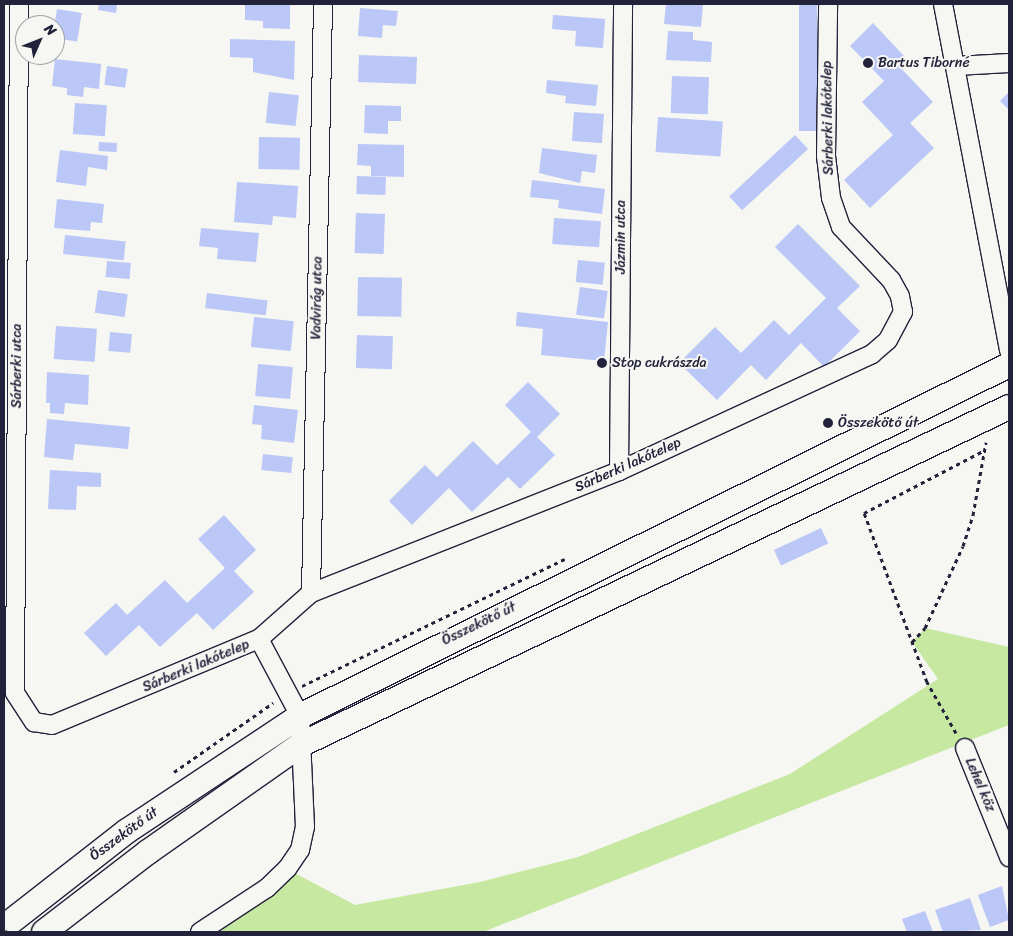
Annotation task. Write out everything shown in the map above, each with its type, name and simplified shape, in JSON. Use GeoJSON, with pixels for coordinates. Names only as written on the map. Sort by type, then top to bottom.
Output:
{"type":"FeatureCollection","features":[{"type":"Feature","properties":{"kind":"street","name":"Sárberki utca"},"geometry":{"type":"LineString","coordinates":[[19,4],[15,692],[34,722]]}},
{"type":"Feature","properties":{"kind":"street","name":"Vadvirág utca"},"geometry":{"type":"LineString","coordinates":[[311,593],[323,4]]}},
{"type":"Feature","properties":{"kind":"street","name":"Jázmin utca"},"geometry":{"type":"LineString","coordinates":[[619,471],[623,4]]}},
{"type":"Feature","properties":{"kind":"street","name":"Sárberki lakótelep"},"geometry":{"type":"LineString","coordinates":[[34,722],[52,725],[72,720],[259,639],[311,593],[619,471],[872,354],[898,328],[903,312],[900,296],[891,280],[841,227],[831,198],[826,156],[828,4]]}},
{"type":"Feature","properties":{"kind":"street"},"geometry":{"type":"LineString","coordinates":[[943,4],[1009,351]]}},
{"type":"Feature","properties":{"kind":"street"},"geometry":{"type":"LineString","coordinates":[[956,66],[1009,63]]}},
{"type":"Feature","properties":{"kind":"street","name":"Összekötő út"},"geometry":{"type":"LineString","coordinates":[[4,927],[189,787],[300,716],[1009,365]]}},
{"type":"Feature","properties":{"kind":"street","name":"Összekötő út"},"geometry":{"type":"LineString","coordinates":[[44,932],[140,857],[300,745],[999,412]]}},
{"type":"Feature","properties":{"kind":"street"},"geometry":{"type":"LineString","coordinates":[[200,932],[267,888],[300,850],[305,827],[300,716],[259,639]]}},
{"type":"Feature","properties":{"kind":"street","name":"Lehel köz"},"geometry":{"type":"LineString","coordinates":[[965,748],[1002,818],[1009,857]]}},
{"type":"Feature","properties":{"kind":"path"},"geometry":{"type":"LineString","coordinates":[[912,642],[925,628],[963,546],[984,450],[999,412]]}},
{"type":"Feature","properties":{"kind":"path"},"geometry":{"type":"LineString","coordinates":[[965,748],[927,682],[864,514],[984,450]]}},
{"type":"Feature","properties":{"kind":"green space"},"geometry":{"type":"Polygon","coordinates":[[[925,628],[1009,647],[1009,725],[483,932],[206,932],[287,869],[355,905],[480,882],[578,857],[790,774],[938,679],[912,642],[925,628]]]}},
{"type":"Feature","properties":{"kind":"building"},"geometry":{"type":"Polygon","coordinates":[[[99,4],[117,4],[116,13],[98,10],[99,4]]]}},
{"type":"Feature","properties":{"kind":"building"},"geometry":{"type":"Polygon","coordinates":[[[245,4],[290,4],[290,29],[263,28],[263,21],[245,20],[245,4]]]}},
{"type":"Feature","properties":{"kind":"building"},"geometry":{"type":"Polygon","coordinates":[[[666,4],[703,4],[701,27],[664,24],[666,4]]]}},
{"type":"Feature","properties":{"kind":"building"},"geometry":{"type":"Polygon","coordinates":[[[799,4],[817,4],[817,131],[799,131],[799,4]]]}},
{"type":"Feature","properties":{"kind":"building"},"geometry":{"type":"Polygon","coordinates":[[[360,8],[398,11],[396,26],[383,25],[382,38],[358,36],[360,8]]]}},
{"type":"Feature","properties":{"kind":"building"},"geometry":{"type":"Polygon","coordinates":[[[57,9],[82,13],[77,42],[65,40],[65,15],[56,15],[57,9]]]}},
{"type":"Feature","properties":{"kind":"building"},"geometry":{"type":"Polygon","coordinates":[[[553,15],[605,19],[603,48],[575,46],[576,31],[552,29],[553,15]]]}},
{"type":"Feature","properties":{"kind":"building"},"geometry":{"type":"Polygon","coordinates":[[[873,23],[904,56],[896,63],[933,102],[910,123],[934,148],[870,208],[844,180],[893,135],[862,102],[884,81],[850,46],[873,23]]]}},
{"type":"Feature","properties":{"kind":"building"},"geometry":{"type":"Polygon","coordinates":[[[668,31],[693,32],[693,40],[712,42],[711,62],[666,60],[668,31]]]}},
{"type":"Feature","properties":{"kind":"building"},"geometry":{"type":"Polygon","coordinates":[[[230,39],[295,41],[294,80],[253,72],[253,58],[230,57],[230,39]]]}},
{"type":"Feature","properties":{"kind":"building"},"geometry":{"type":"Polygon","coordinates":[[[359,55],[417,57],[416,84],[358,82],[359,55]]]}},
{"type":"Feature","properties":{"kind":"building"},"geometry":{"type":"Polygon","coordinates":[[[65,60],[101,64],[99,89],[84,87],[83,97],[67,95],[67,88],[52,86],[54,65],[65,65],[65,60]]]}},
{"type":"Feature","properties":{"kind":"building"},"geometry":{"type":"Polygon","coordinates":[[[107,66],[128,69],[125,88],[104,85],[107,66]]]}},
{"type":"Feature","properties":{"kind":"building"},"geometry":{"type":"Polygon","coordinates":[[[672,76],[709,77],[708,114],[671,113],[672,76]]]}},
{"type":"Feature","properties":{"kind":"building"},"geometry":{"type":"Polygon","coordinates":[[[547,80],[598,85],[596,106],[565,103],[566,96],[546,93],[547,80]]]}},
{"type":"Feature","properties":{"kind":"building"},"geometry":{"type":"Polygon","coordinates":[[[269,92],[299,95],[296,126],[266,123],[269,92]]]}},
{"type":"Feature","properties":{"kind":"building"},"geometry":{"type":"Polygon","coordinates":[[[1009,92],[1009,110],[1000,101],[1009,92]]]}},
{"type":"Feature","properties":{"kind":"building"},"geometry":{"type":"Polygon","coordinates":[[[75,103],[107,105],[105,136],[73,134],[75,103]]]}},
{"type":"Feature","properties":{"kind":"building"},"geometry":{"type":"Polygon","coordinates":[[[365,105],[401,106],[401,121],[388,121],[388,134],[364,133],[365,105]]]}},
{"type":"Feature","properties":{"kind":"building"},"geometry":{"type":"Polygon","coordinates":[[[574,112],[604,114],[602,143],[572,141],[574,112]]]}},
{"type":"Feature","properties":{"kind":"building"},"geometry":{"type":"Polygon","coordinates":[[[658,117],[723,122],[720,156],[656,152],[658,117]]]}},
{"type":"Feature","properties":{"kind":"building"},"geometry":{"type":"Polygon","coordinates":[[[795,135],[808,149],[742,210],[729,196],[795,135]]]}},
{"type":"Feature","properties":{"kind":"building"},"geometry":{"type":"Polygon","coordinates":[[[259,137],[300,138],[299,170],[258,169],[259,137]]]}},
{"type":"Feature","properties":{"kind":"building"},"geometry":{"type":"Polygon","coordinates":[[[99,142],[117,143],[117,152],[99,151],[99,142]]]}},
{"type":"Feature","properties":{"kind":"building"},"geometry":{"type":"Polygon","coordinates":[[[358,144],[404,145],[404,177],[371,176],[371,166],[357,165],[358,144]]]}},
{"type":"Feature","properties":{"kind":"building"},"geometry":{"type":"Polygon","coordinates":[[[542,148],[597,155],[595,173],[582,171],[580,183],[539,173],[542,148]]]}},
{"type":"Feature","properties":{"kind":"building"},"geometry":{"type":"Polygon","coordinates":[[[60,150],[108,156],[107,170],[88,167],[86,186],[56,182],[60,150]]]}},
{"type":"Feature","properties":{"kind":"building"},"geometry":{"type":"Polygon","coordinates":[[[357,176],[386,177],[385,195],[356,194],[357,176]]]}},
{"type":"Feature","properties":{"kind":"building"},"geometry":{"type":"Polygon","coordinates":[[[532,180],[605,189],[602,214],[558,208],[559,200],[530,197],[532,180]]]}},
{"type":"Feature","properties":{"kind":"building"},"geometry":{"type":"Polygon","coordinates":[[[237,182],[298,186],[296,218],[273,216],[272,225],[234,222],[237,182]]]}},
{"type":"Feature","properties":{"kind":"building"},"geometry":{"type":"Polygon","coordinates":[[[57,199],[104,204],[102,223],[91,222],[90,231],[54,228],[57,199]]]}},
{"type":"Feature","properties":{"kind":"building"},"geometry":{"type":"Polygon","coordinates":[[[356,213],[385,214],[384,254],[355,253],[356,213]]]}},
{"type":"Feature","properties":{"kind":"building"},"geometry":{"type":"Polygon","coordinates":[[[554,218],[601,221],[599,247],[552,244],[554,218]]]}},
{"type":"Feature","properties":{"kind":"building"},"geometry":{"type":"Polygon","coordinates":[[[798,224],[860,286],[837,308],[860,331],[824,367],[801,343],[766,380],[751,365],[717,400],[679,363],[715,327],[741,353],[774,320],[789,335],[826,298],[775,247],[798,224]]]}},
{"type":"Feature","properties":{"kind":"building"},"geometry":{"type":"Polygon","coordinates":[[[201,228],[259,233],[256,262],[217,259],[218,248],[199,246],[201,228]]]}},
{"type":"Feature","properties":{"kind":"building"},"geometry":{"type":"Polygon","coordinates":[[[65,235],[126,241],[124,260],[63,254],[65,235]]]}},
{"type":"Feature","properties":{"kind":"building"},"geometry":{"type":"Polygon","coordinates":[[[578,260],[605,263],[603,285],[576,282],[578,260]]]}},
{"type":"Feature","properties":{"kind":"building"},"geometry":{"type":"Polygon","coordinates":[[[107,261],[131,263],[130,279],[106,277],[107,261]]]}},
{"type":"Feature","properties":{"kind":"building"},"geometry":{"type":"Polygon","coordinates":[[[358,277],[402,278],[401,317],[357,316],[358,277]]]}},
{"type":"Feature","properties":{"kind":"building"},"geometry":{"type":"Polygon","coordinates":[[[580,287],[608,291],[604,319],[576,315],[580,287]]]}},
{"type":"Feature","properties":{"kind":"building"},"geometry":{"type":"Polygon","coordinates":[[[98,290],[128,294],[125,317],[95,313],[98,290]]]}},
{"type":"Feature","properties":{"kind":"building"},"geometry":{"type":"Polygon","coordinates":[[[207,293],[268,300],[266,315],[205,308],[207,293]]]}},
{"type":"Feature","properties":{"kind":"building"},"geometry":{"type":"Polygon","coordinates":[[[517,312],[608,322],[604,361],[541,355],[543,329],[516,326],[517,312]]]}},
{"type":"Feature","properties":{"kind":"building"},"geometry":{"type":"Polygon","coordinates":[[[254,317],[294,321],[291,351],[251,347],[254,317]]]}},
{"type":"Feature","properties":{"kind":"building"},"geometry":{"type":"Polygon","coordinates":[[[56,326],[97,329],[95,362],[54,359],[56,326]]]}},
{"type":"Feature","properties":{"kind":"building"},"geometry":{"type":"Polygon","coordinates":[[[110,332],[132,334],[130,353],[108,351],[110,332]]]}},
{"type":"Feature","properties":{"kind":"building"},"geometry":{"type":"Polygon","coordinates":[[[357,335],[393,336],[392,369],[356,368],[357,335]]]}},
{"type":"Feature","properties":{"kind":"building"},"geometry":{"type":"Polygon","coordinates":[[[258,364],[293,367],[290,399],[255,396],[258,364]]]}},
{"type":"Feature","properties":{"kind":"building"},"geometry":{"type":"Polygon","coordinates":[[[47,372],[89,375],[88,405],[65,403],[64,414],[50,413],[50,403],[46,403],[47,372]]]}},
{"type":"Feature","properties":{"kind":"building"},"geometry":{"type":"Polygon","coordinates":[[[528,382],[560,414],[537,437],[555,455],[520,489],[508,477],[472,512],[449,488],[412,525],[389,501],[425,465],[437,477],[473,441],[497,465],[531,432],[505,405],[528,382]]]}},
{"type":"Feature","properties":{"kind":"building"},"geometry":{"type":"Polygon","coordinates":[[[254,405],[298,410],[294,443],[261,439],[262,425],[252,424],[254,405]]]}},
{"type":"Feature","properties":{"kind":"building"},"geometry":{"type":"Polygon","coordinates":[[[47,419],[130,427],[128,449],[75,444],[73,460],[44,457],[47,419]]]}},
{"type":"Feature","properties":{"kind":"building"},"geometry":{"type":"Polygon","coordinates":[[[263,454],[293,457],[291,473],[261,470],[263,454]]]}},
{"type":"Feature","properties":{"kind":"building"},"geometry":{"type":"Polygon","coordinates":[[[50,470],[101,473],[101,487],[77,486],[76,510],[48,509],[50,470]]]}},
{"type":"Feature","properties":{"kind":"building"},"geometry":{"type":"Polygon","coordinates":[[[224,515],[256,550],[234,571],[254,592],[213,630],[197,613],[160,647],[139,625],[106,656],[84,633],[116,603],[127,615],[165,580],[187,603],[225,568],[198,539],[224,515]]]}},
{"type":"Feature","properties":{"kind":"building"},"geometry":{"type":"Polygon","coordinates":[[[821,528],[828,543],[781,565],[774,550],[821,528]]]}},
{"type":"Feature","properties":{"kind":"building"},"geometry":{"type":"Polygon","coordinates":[[[1002,886],[1009,920],[990,927],[978,895],[1002,886]]]}},
{"type":"Feature","properties":{"kind":"building"},"geometry":{"type":"Polygon","coordinates":[[[970,898],[981,930],[943,932],[935,910],[970,898]]]}},
{"type":"Feature","properties":{"kind":"building"},"geometry":{"type":"Polygon","coordinates":[[[925,911],[933,932],[907,932],[902,919],[925,911]]]}},
{"type":"Feature","properties":{"kind":"place","name":"Bartus Tiborné"},"geometry":{"type":"Point","coordinates":[868,63]}},
{"type":"Feature","properties":{"kind":"place","name":"Stop cukrászda"},"geometry":{"type":"Point","coordinates":[602,363]}},
{"type":"Feature","properties":{"kind":"place","name":"Összekötő út"},"geometry":{"type":"Point","coordinates":[828,423]}}]}
